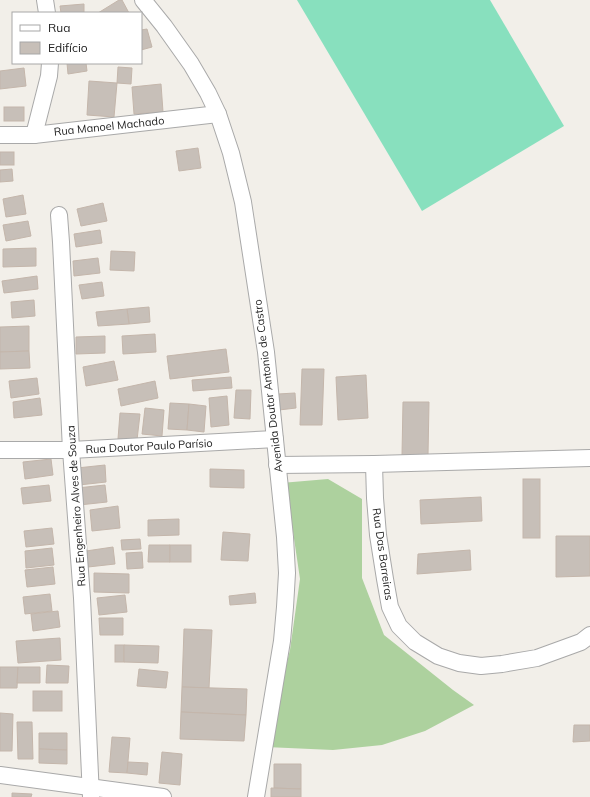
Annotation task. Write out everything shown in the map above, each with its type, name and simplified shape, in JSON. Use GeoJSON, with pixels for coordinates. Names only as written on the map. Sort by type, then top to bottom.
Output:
{"type":"FeatureCollection","features":[{"type":"Feature","properties":{"kind":"street"},"geometry":{"type":"LineString","coordinates":[[45,0],[48,12]]}},
{"type":"Feature","properties":{"kind":"street","name":"Avenida Doutor Antonio de Castro"},"geometry":{"type":"LineString","coordinates":[[143,0],[191,64],[218,114],[231,153],[242,202],[266,352],[285,537],[286,607],[282,641],[256,797]]}},
{"type":"Feature","properties":{"kind":"street"},"geometry":{"type":"LineString","coordinates":[[34,135],[49,76],[50,64]]}},
{"type":"Feature","properties":{"kind":"street","name":"Rua Manoel Machado"},"geometry":{"type":"LineString","coordinates":[[0,135],[34,135],[218,114]]}},
{"type":"Feature","properties":{"kind":"street","name":"Rua Engenheiro Alves de Souza"},"geometry":{"type":"LineString","coordinates":[[59,215],[71,450],[82,598],[91,792]]}},
{"type":"Feature","properties":{"kind":"street","name":"Rua Doutor Paulo Parísio"},"geometry":{"type":"LineString","coordinates":[[0,450],[71,450],[275,439]]}},
{"type":"Feature","properties":{"kind":"street"},"geometry":{"type":"LineString","coordinates":[[277,465],[590,458]]}},
{"type":"Feature","properties":{"kind":"street","name":"Rua Das Barreiras"},"geometry":{"type":"LineString","coordinates":[[374,464],[378,535],[390,606],[400,626],[415,642],[438,656],[459,663],[481,666],[538,658],[581,642],[590,635]]}},
{"type":"Feature","properties":{"kind":"street"},"geometry":{"type":"LineString","coordinates":[[0,774],[91,792],[163,797]]}},
{"type":"Feature","properties":{"kind":"green space"},"geometry":{"type":"Polygon","coordinates":[[[297,0],[490,0],[564,126],[422,211],[297,0]]]}},
{"type":"Feature","properties":{"kind":"green space"},"geometry":{"type":"Polygon","coordinates":[[[328,479],[362,499],[362,578],[384,635],[474,705],[425,731],[382,745],[333,750],[266,747],[290,650],[300,579],[292,525],[281,483],[328,479]]]}},
{"type":"Feature","properties":{"kind":"building"},"geometry":{"type":"Polygon","coordinates":[[[119,0],[122,0],[128,12],[100,12],[119,0]]]}},
{"type":"Feature","properties":{"kind":"building"},"geometry":{"type":"Polygon","coordinates":[[[84,4],[84,12],[61,12],[60,6],[84,4]]]}},
{"type":"Feature","properties":{"kind":"building"},"geometry":{"type":"Polygon","coordinates":[[[147,29],[152,47],[142,50],[142,30],[147,29]]]}},
{"type":"Feature","properties":{"kind":"building"},"geometry":{"type":"Polygon","coordinates":[[[67,64],[86,64],[87,71],[68,74],[67,64]]]}},
{"type":"Feature","properties":{"kind":"building"},"geometry":{"type":"Polygon","coordinates":[[[118,67],[132,68],[131,84],[117,83],[118,67]]]}},
{"type":"Feature","properties":{"kind":"building"},"geometry":{"type":"Polygon","coordinates":[[[24,68],[26,86],[0,89],[0,71],[24,68]]]}},
{"type":"Feature","properties":{"kind":"building"},"geometry":{"type":"Polygon","coordinates":[[[89,81],[117,83],[114,117],[87,115],[89,81]]]}},
{"type":"Feature","properties":{"kind":"building"},"geometry":{"type":"Polygon","coordinates":[[[161,84],[163,112],[134,114],[132,87],[161,84]]]}},
{"type":"Feature","properties":{"kind":"building"},"geometry":{"type":"Polygon","coordinates":[[[4,107],[24,107],[24,121],[4,121],[4,107]]]}},
{"type":"Feature","properties":{"kind":"building"},"geometry":{"type":"Polygon","coordinates":[[[198,148],[201,168],[179,171],[176,151],[198,148]]]}},
{"type":"Feature","properties":{"kind":"building"},"geometry":{"type":"Polygon","coordinates":[[[0,152],[14,152],[14,165],[0,165],[0,152]]]}},
{"type":"Feature","properties":{"kind":"building"},"geometry":{"type":"Polygon","coordinates":[[[12,169],[13,181],[0,182],[0,170],[12,169]]]}},
{"type":"Feature","properties":{"kind":"building"},"geometry":{"type":"Polygon","coordinates":[[[23,195],[26,214],[6,217],[3,199],[23,195]]]}},
{"type":"Feature","properties":{"kind":"building"},"geometry":{"type":"Polygon","coordinates":[[[103,203],[107,221],[81,226],[77,209],[103,203]]]}},
{"type":"Feature","properties":{"kind":"building"},"geometry":{"type":"Polygon","coordinates":[[[28,221],[31,236],[6,241],[3,225],[28,221]]]}},
{"type":"Feature","properties":{"kind":"building"},"geometry":{"type":"Polygon","coordinates":[[[100,230],[102,243],[76,247],[74,234],[100,230]]]}},
{"type":"Feature","properties":{"kind":"building"},"geometry":{"type":"Polygon","coordinates":[[[36,248],[36,266],[3,267],[3,249],[36,248]]]}},
{"type":"Feature","properties":{"kind":"building"},"geometry":{"type":"Polygon","coordinates":[[[111,251],[135,252],[134,271],[110,270],[111,251]]]}},
{"type":"Feature","properties":{"kind":"building"},"geometry":{"type":"Polygon","coordinates":[[[98,258],[100,273],[74,276],[73,261],[98,258]]]}},
{"type":"Feature","properties":{"kind":"building"},"geometry":{"type":"Polygon","coordinates":[[[37,276],[38,289],[4,293],[2,281],[37,276]]]}},
{"type":"Feature","properties":{"kind":"building"},"geometry":{"type":"Polygon","coordinates":[[[102,282],[104,296],[82,299],[79,285],[102,282]]]}},
{"type":"Feature","properties":{"kind":"building"},"geometry":{"type":"Polygon","coordinates":[[[34,300],[35,316],[12,318],[11,302],[34,300]]]}},
{"type":"Feature","properties":{"kind":"building"},"geometry":{"type":"Polygon","coordinates":[[[149,307],[150,322],[129,324],[127,309],[149,307]]]}},
{"type":"Feature","properties":{"kind":"building"},"geometry":{"type":"Polygon","coordinates":[[[127,309],[129,324],[98,326],[96,312],[127,309]]]}},
{"type":"Feature","properties":{"kind":"building"},"geometry":{"type":"Polygon","coordinates":[[[29,326],[29,351],[0,352],[0,327],[29,326]]]}},
{"type":"Feature","properties":{"kind":"building"},"geometry":{"type":"Polygon","coordinates":[[[155,334],[156,352],[123,354],[122,336],[155,334]]]}},
{"type":"Feature","properties":{"kind":"building"},"geometry":{"type":"Polygon","coordinates":[[[105,336],[105,353],[76,354],[76,337],[105,336]]]}},
{"type":"Feature","properties":{"kind":"building"},"geometry":{"type":"Polygon","coordinates":[[[226,349],[229,372],[170,379],[167,356],[226,349]]]}},
{"type":"Feature","properties":{"kind":"building"},"geometry":{"type":"Polygon","coordinates":[[[29,351],[30,368],[0,369],[0,352],[29,351]]]}},
{"type":"Feature","properties":{"kind":"building"},"geometry":{"type":"Polygon","coordinates":[[[114,361],[118,380],[86,386],[83,367],[114,361]]]}},
{"type":"Feature","properties":{"kind":"building"},"geometry":{"type":"Polygon","coordinates":[[[302,369],[324,369],[322,425],[300,425],[302,369]]]}},
{"type":"Feature","properties":{"kind":"building"},"geometry":{"type":"Polygon","coordinates":[[[366,375],[368,418],[338,420],[336,377],[366,375]]]}},
{"type":"Feature","properties":{"kind":"building"},"geometry":{"type":"Polygon","coordinates":[[[231,377],[232,388],[193,391],[192,380],[231,377]]]}},
{"type":"Feature","properties":{"kind":"building"},"geometry":{"type":"Polygon","coordinates":[[[37,378],[39,394],[11,398],[9,381],[37,378]]]}},
{"type":"Feature","properties":{"kind":"building"},"geometry":{"type":"Polygon","coordinates":[[[155,381],[158,398],[121,406],[118,389],[155,381]]]}},
{"type":"Feature","properties":{"kind":"building"},"geometry":{"type":"Polygon","coordinates":[[[236,390],[251,390],[250,419],[234,418],[236,390]]]}},
{"type":"Feature","properties":{"kind":"building"},"geometry":{"type":"Polygon","coordinates":[[[295,393],[296,408],[279,410],[278,394],[295,393]]]}},
{"type":"Feature","properties":{"kind":"building"},"geometry":{"type":"Polygon","coordinates":[[[227,396],[229,425],[211,427],[209,398],[227,396]]]}},
{"type":"Feature","properties":{"kind":"building"},"geometry":{"type":"Polygon","coordinates":[[[40,398],[42,415],[14,418],[13,402],[40,398]]]}},
{"type":"Feature","properties":{"kind":"building"},"geometry":{"type":"Polygon","coordinates":[[[403,402],[429,402],[428,455],[402,455],[403,402]]]}},
{"type":"Feature","properties":{"kind":"building"},"geometry":{"type":"Polygon","coordinates":[[[170,403],[189,404],[187,430],[168,429],[170,403]]]}},
{"type":"Feature","properties":{"kind":"building"},"geometry":{"type":"Polygon","coordinates":[[[189,404],[206,406],[204,432],[187,430],[189,404]]]}},
{"type":"Feature","properties":{"kind":"building"},"geometry":{"type":"Polygon","coordinates":[[[145,408],[164,410],[162,436],[142,434],[145,408]]]}},
{"type":"Feature","properties":{"kind":"building"},"geometry":{"type":"Polygon","coordinates":[[[120,413],[140,414],[137,440],[118,439],[120,413]]]}},
{"type":"Feature","properties":{"kind":"building"},"geometry":{"type":"Polygon","coordinates":[[[51,459],[53,475],[25,479],[23,462],[51,459]]]}},
{"type":"Feature","properties":{"kind":"building"},"geometry":{"type":"Polygon","coordinates":[[[105,465],[106,482],[79,485],[77,468],[105,465]]]}},
{"type":"Feature","properties":{"kind":"building"},"geometry":{"type":"Polygon","coordinates":[[[210,469],[244,470],[244,488],[210,487],[210,469]]]}},
{"type":"Feature","properties":{"kind":"building"},"geometry":{"type":"Polygon","coordinates":[[[523,479],[540,479],[540,538],[523,538],[523,479]]]}},
{"type":"Feature","properties":{"kind":"building"},"geometry":{"type":"Polygon","coordinates":[[[49,485],[51,501],[23,504],[21,488],[49,485]]]}},
{"type":"Feature","properties":{"kind":"building"},"geometry":{"type":"Polygon","coordinates":[[[105,485],[107,502],[79,505],[77,488],[105,485]]]}},
{"type":"Feature","properties":{"kind":"building"},"geometry":{"type":"Polygon","coordinates":[[[481,497],[482,521],[421,524],[420,500],[481,497]]]}},
{"type":"Feature","properties":{"kind":"building"},"geometry":{"type":"Polygon","coordinates":[[[118,506],[120,528],[92,531],[90,510],[118,506]]]}},
{"type":"Feature","properties":{"kind":"building"},"geometry":{"type":"Polygon","coordinates":[[[179,519],[179,535],[148,536],[148,520],[179,519]]]}},
{"type":"Feature","properties":{"kind":"building"},"geometry":{"type":"Polygon","coordinates":[[[52,528],[54,544],[26,547],[24,531],[52,528]]]}},
{"type":"Feature","properties":{"kind":"building"},"geometry":{"type":"Polygon","coordinates":[[[223,532],[250,534],[248,561],[221,560],[223,532]]]}},
{"type":"Feature","properties":{"kind":"building"},"geometry":{"type":"Polygon","coordinates":[[[556,536],[590,536],[590,576],[556,577],[556,536]]]}},
{"type":"Feature","properties":{"kind":"building"},"geometry":{"type":"Polygon","coordinates":[[[140,539],[141,549],[122,550],[121,540],[140,539]]]}},
{"type":"Feature","properties":{"kind":"building"},"geometry":{"type":"Polygon","coordinates":[[[149,545],[170,545],[170,562],[148,562],[149,545]]]}},
{"type":"Feature","properties":{"kind":"building"},"geometry":{"type":"Polygon","coordinates":[[[170,545],[191,545],[191,562],[170,562],[170,545]]]}},
{"type":"Feature","properties":{"kind":"building"},"geometry":{"type":"Polygon","coordinates":[[[113,547],[115,564],[88,567],[86,551],[113,547]]]}},
{"type":"Feature","properties":{"kind":"building"},"geometry":{"type":"Polygon","coordinates":[[[52,548],[54,565],[26,568],[25,551],[52,548]]]}},
{"type":"Feature","properties":{"kind":"building"},"geometry":{"type":"Polygon","coordinates":[[[470,550],[471,570],[417,574],[418,554],[470,550]]]}},
{"type":"Feature","properties":{"kind":"building"},"geometry":{"type":"Polygon","coordinates":[[[142,552],[143,568],[127,569],[126,553],[142,552]]]}},
{"type":"Feature","properties":{"kind":"building"},"geometry":{"type":"Polygon","coordinates":[[[53,567],[55,584],[27,587],[25,570],[53,567]]]}},
{"type":"Feature","properties":{"kind":"building"},"geometry":{"type":"Polygon","coordinates":[[[94,573],[129,574],[129,593],[94,592],[94,573]]]}},
{"type":"Feature","properties":{"kind":"building"},"geometry":{"type":"Polygon","coordinates":[[[255,593],[256,603],[230,605],[229,596],[255,593]]]}},
{"type":"Feature","properties":{"kind":"building"},"geometry":{"type":"Polygon","coordinates":[[[50,594],[52,611],[25,614],[23,597],[50,594]]]}},
{"type":"Feature","properties":{"kind":"building"},"geometry":{"type":"Polygon","coordinates":[[[125,595],[127,612],[99,615],[97,598],[125,595]]]}},
{"type":"Feature","properties":{"kind":"building"},"geometry":{"type":"Polygon","coordinates":[[[58,611],[60,627],[33,631],[31,614],[58,611]]]}},
{"type":"Feature","properties":{"kind":"building"},"geometry":{"type":"Polygon","coordinates":[[[99,618],[123,618],[123,635],[100,635],[99,618]]]}},
{"type":"Feature","properties":{"kind":"building"},"geometry":{"type":"Polygon","coordinates":[[[184,629],[212,630],[209,688],[182,687],[184,629]]]}},
{"type":"Feature","properties":{"kind":"building"},"geometry":{"type":"Polygon","coordinates":[[[60,638],[61,660],[18,663],[16,641],[60,638]]]}},
{"type":"Feature","properties":{"kind":"building"},"geometry":{"type":"Polygon","coordinates":[[[115,645],[124,645],[124,662],[115,662],[115,645]]]}},
{"type":"Feature","properties":{"kind":"building"},"geometry":{"type":"Polygon","coordinates":[[[124,645],[159,646],[158,663],[124,662],[124,645]]]}},
{"type":"Feature","properties":{"kind":"building"},"geometry":{"type":"Polygon","coordinates":[[[47,665],[69,666],[68,683],[46,683],[47,665]]]}},
{"type":"Feature","properties":{"kind":"building"},"geometry":{"type":"Polygon","coordinates":[[[0,667],[18,667],[17,688],[0,688],[0,667]]]}},
{"type":"Feature","properties":{"kind":"building"},"geometry":{"type":"Polygon","coordinates":[[[18,667],[40,667],[40,683],[17,683],[18,667]]]}},
{"type":"Feature","properties":{"kind":"building"},"geometry":{"type":"Polygon","coordinates":[[[139,669],[168,672],[166,688],[137,686],[139,669]]]}},
{"type":"Feature","properties":{"kind":"building"},"geometry":{"type":"Polygon","coordinates":[[[182,687],[247,689],[246,715],[181,712],[182,687]]]}},
{"type":"Feature","properties":{"kind":"building"},"geometry":{"type":"Polygon","coordinates":[[[33,691],[62,691],[62,711],[33,711],[33,691]]]}},
{"type":"Feature","properties":{"kind":"building"},"geometry":{"type":"Polygon","coordinates":[[[181,712],[246,715],[244,741],[180,739],[181,712]]]}},
{"type":"Feature","properties":{"kind":"building"},"geometry":{"type":"Polygon","coordinates":[[[0,713],[13,714],[12,751],[0,751],[0,713]]]}},
{"type":"Feature","properties":{"kind":"building"},"geometry":{"type":"Polygon","coordinates":[[[17,722],[32,722],[33,759],[18,759],[17,722]]]}},
{"type":"Feature","properties":{"kind":"building"},"geometry":{"type":"Polygon","coordinates":[[[574,725],[590,725],[590,741],[573,742],[574,725]]]}},
{"type":"Feature","properties":{"kind":"building"},"geometry":{"type":"Polygon","coordinates":[[[39,733],[67,733],[67,750],[39,749],[39,733]]]}},
{"type":"Feature","properties":{"kind":"building"},"geometry":{"type":"Polygon","coordinates":[[[112,737],[130,738],[127,773],[109,772],[112,737]]]}},
{"type":"Feature","properties":{"kind":"building"},"geometry":{"type":"Polygon","coordinates":[[[39,749],[67,750],[67,764],[39,763],[39,749]]]}},
{"type":"Feature","properties":{"kind":"building"},"geometry":{"type":"Polygon","coordinates":[[[162,752],[182,754],[180,785],[159,783],[162,752]]]}},
{"type":"Feature","properties":{"kind":"building"},"geometry":{"type":"Polygon","coordinates":[[[128,762],[148,763],[147,775],[127,773],[128,762]]]}},
{"type":"Feature","properties":{"kind":"building"},"geometry":{"type":"Polygon","coordinates":[[[274,764],[301,764],[301,789],[274,788],[274,764]]]}},
{"type":"Feature","properties":{"kind":"building"},"geometry":{"type":"Polygon","coordinates":[[[271,788],[301,789],[301,797],[271,797],[271,788]]]}},
{"type":"Feature","properties":{"kind":"building"},"geometry":{"type":"Polygon","coordinates":[[[12,793],[32,794],[31,797],[12,797],[12,793]]]}}]}
